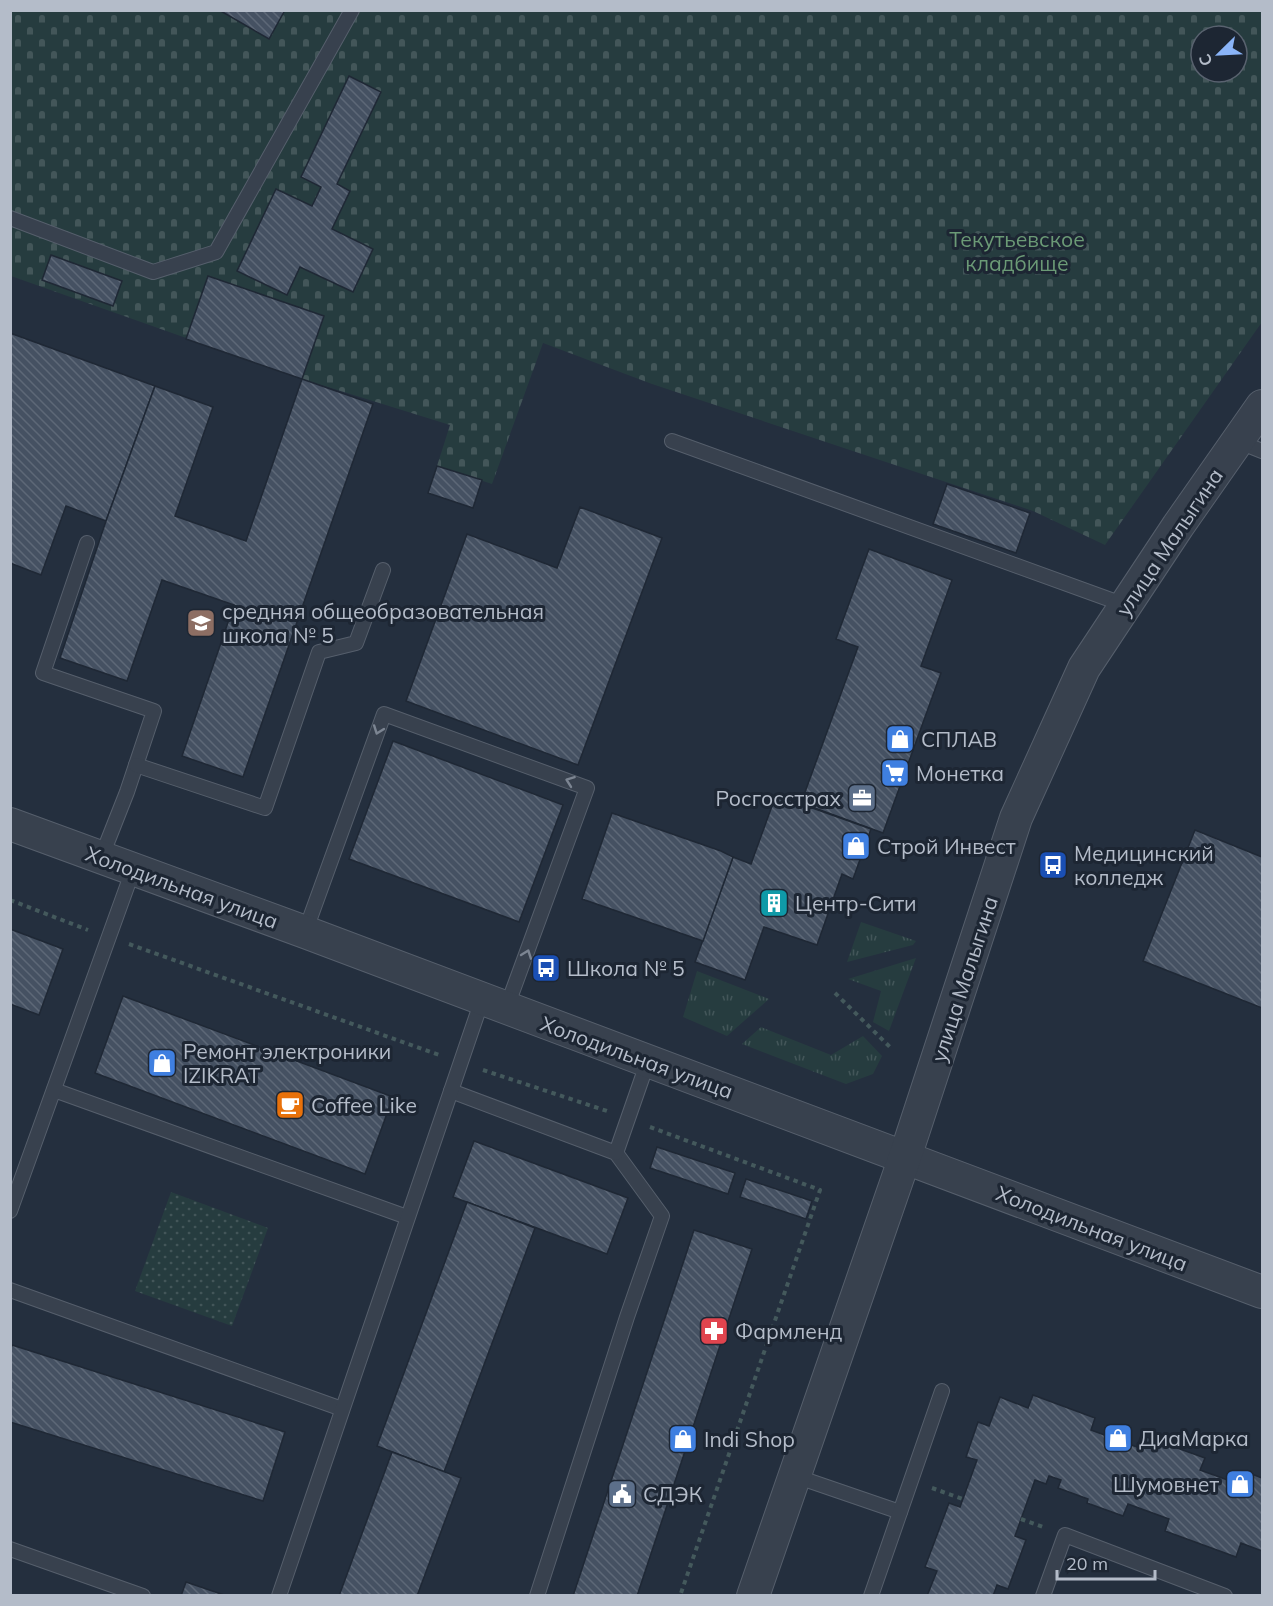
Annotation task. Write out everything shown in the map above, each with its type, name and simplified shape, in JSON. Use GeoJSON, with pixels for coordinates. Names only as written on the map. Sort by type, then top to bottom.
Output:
{"type":"FeatureCollection","features":[{"type":"Feature","properties":{"kind":"street","name":"улица Малыгина"},"geometry":{"type":"LineString","coordinates":[[753,1596],[905,1157],[1016,818],[1084,668],[1178,526],[1250,446],[1263,406]]}},
{"type":"Feature","properties":{"kind":"street","name":"Холодильная улица"},"geometry":{"type":"LineString","coordinates":[[10,824],[305,932],[1263,1292]]}},
{"type":"Feature","properties":{"kind":"lane"},"geometry":{"type":"LineString","coordinates":[[10,218],[153,272],[216,252],[352,10]]}},
{"type":"Feature","properties":{"kind":"lane"},"geometry":{"type":"LineString","coordinates":[[672,441],[1125,605]]}},
{"type":"Feature","properties":{"kind":"lane"},"geometry":{"type":"LineString","coordinates":[[87,543],[44,672],[154,711],[101,858]]}},
{"type":"Feature","properties":{"kind":"lane"},"geometry":{"type":"LineString","coordinates":[[136,765],[265,808],[319,652],[356,643],[383,570]]}},
{"type":"Feature","properties":{"kind":"lane"},"geometry":{"type":"LineString","coordinates":[[279,1596],[460,1062],[494,1004],[587,788],[384,714],[305,932]]}},
{"type":"Feature","properties":{"kind":"lane"},"geometry":{"type":"LineString","coordinates":[[10,1211],[133,870]]}},
{"type":"Feature","properties":{"kind":"lane"},"geometry":{"type":"LineString","coordinates":[[616,1152],[648,1061]]}},
{"type":"Feature","properties":{"kind":"lane"},"geometry":{"type":"LineString","coordinates":[[54,1090],[408,1217]]}},
{"type":"Feature","properties":{"kind":"lane"},"geometry":{"type":"LineString","coordinates":[[451,1091],[616,1152],[662,1216],[537,1596]]}},
{"type":"Feature","properties":{"kind":"lane"},"geometry":{"type":"LineString","coordinates":[[10,1290],[342,1409]]}},
{"type":"Feature","properties":{"kind":"lane"},"geometry":{"type":"LineString","coordinates":[[871,1596],[942,1391]]}},
{"type":"Feature","properties":{"kind":"lane"},"geometry":{"type":"LineString","coordinates":[[795,1476],[900,1512]]}},
{"type":"Feature","properties":{"kind":"lane"},"geometry":{"type":"LineString","coordinates":[[1043,1596],[1065,1535],[1224,1596]]}},
{"type":"Feature","properties":{"kind":"lane"},"geometry":{"type":"LineString","coordinates":[[10,1549],[143,1596]]}},
{"type":"Feature","properties":{"kind":"path"},"geometry":{"type":"LineString","coordinates":[[10,900],[460,1062],[628,1119],[820,1190],[680,1596]]}},
{"type":"Feature","properties":{"kind":"path"},"geometry":{"type":"LineString","coordinates":[[835,993],[892,1049]]}},
{"type":"Feature","properties":{"kind":"path"},"geometry":{"type":"LineString","coordinates":[[911,1481],[963,1499]]}},
{"type":"Feature","properties":{"kind":"green space","name":"Текутьевское кладбище"},"geometry":{"type":"Polygon","coordinates":[[[11,11],[1262,11],[1262,322],[1105,545],[1033,511],[652,384],[543,343],[492,484],[437,466],[450,425],[302,379],[11,276],[11,11]]]}},
{"type":"Feature","properties":{"kind":"green space"},"geometry":{"type":"Polygon","coordinates":[[[861,922],[916,941],[913,945],[847,962],[861,922]]]}},
{"type":"Feature","properties":{"kind":"green space"},"geometry":{"type":"Polygon","coordinates":[[[916,958],[889,1031],[873,1022],[881,991],[848,979],[916,958]]]}},
{"type":"Feature","properties":{"kind":"green space"},"geometry":{"type":"Polygon","coordinates":[[[697,971],[769,999],[727,1036],[683,1017],[697,971]]]}},
{"type":"Feature","properties":{"kind":"green space"},"geometry":{"type":"Polygon","coordinates":[[[761,1027],[831,1055],[863,1036],[882,1056],[873,1074],[846,1084],[742,1044],[761,1027]]]}},
{"type":"Feature","properties":{"kind":"green space"},"geometry":{"type":"Polygon","coordinates":[[[171,1192],[268,1228],[232,1326],[135,1291],[171,1192]]]}},
{"type":"Feature","properties":{"kind":"building"},"geometry":{"type":"Polygon","coordinates":[[[219,10],[285,10],[269,39],[219,10]]]}},
{"type":"Feature","properties":{"kind":"building"},"geometry":{"type":"Polygon","coordinates":[[[349,76],[381,92],[337,184],[350,191],[332,229],[373,249],[353,292],[300,267],[287,295],[237,271],[276,189],[312,206],[321,187],[301,177],[349,76]]]}},
{"type":"Feature","properties":{"kind":"building"},"geometry":{"type":"Polygon","coordinates":[[[51,255],[122,281],[113,306],[42,280],[51,255]]]}},
{"type":"Feature","properties":{"kind":"building"},"geometry":{"type":"Polygon","coordinates":[[[208,276],[324,316],[302,379],[186,339],[208,276]]]}},
{"type":"Feature","properties":{"kind":"building"},"geometry":{"type":"Polygon","coordinates":[[[10,333],[155,386],[106,521],[66,506],[41,575],[10,563],[10,333]]]}},
{"type":"Feature","properties":{"kind":"building"},"geometry":{"type":"Polygon","coordinates":[[[302,379],[373,404],[243,777],[182,756],[234,605],[162,580],[127,681],[60,658],[155,386],[213,407],[175,516],[246,541],[302,379]]]}},
{"type":"Feature","properties":{"kind":"building"},"geometry":{"type":"Polygon","coordinates":[[[437,466],[482,480],[473,508],[428,493],[437,466]]]}},
{"type":"Feature","properties":{"kind":"building"},"geometry":{"type":"Polygon","coordinates":[[[947,484],[1030,513],[1016,553],[933,524],[947,484]]]}},
{"type":"Feature","properties":{"kind":"building"},"geometry":{"type":"Polygon","coordinates":[[[580,507],[662,538],[578,765],[406,701],[467,534],[557,568],[580,507]]]}},
{"type":"Feature","properties":{"kind":"building"},"geometry":{"type":"Polygon","coordinates":[[[869,549],[952,580],[921,666],[941,673],[883,833],[801,803],[858,647],[836,639],[869,549]]]}},
{"type":"Feature","properties":{"kind":"building"},"geometry":{"type":"Polygon","coordinates":[[[393,741],[563,805],[519,922],[349,859],[393,741]]]}},
{"type":"Feature","properties":{"kind":"building","name":"Центр-Сити"},"geometry":{"type":"Polygon","coordinates":[[[776,795],[871,829],[853,879],[842,874],[817,945],[764,927],[745,980],[695,962],[733,857],[751,864],[776,795]]]}},
{"type":"Feature","properties":{"kind":"building"},"geometry":{"type":"Polygon","coordinates":[[[612,813],[733,857],[703,941],[582,899],[612,813]]]}},
{"type":"Feature","properties":{"kind":"building"},"geometry":{"type":"Polygon","coordinates":[[[1195,830],[1262,857],[1262,1008],[1143,961],[1195,830]]]}},
{"type":"Feature","properties":{"kind":"building"},"geometry":{"type":"Polygon","coordinates":[[[10,929],[63,949],[39,1015],[10,1004],[10,929]]]}},
{"type":"Feature","properties":{"kind":"building"},"geometry":{"type":"Polygon","coordinates":[[[123,996],[393,1097],[365,1174],[95,1073],[123,996]]]}},
{"type":"Feature","properties":{"kind":"building"},"geometry":{"type":"Polygon","coordinates":[[[474,1141],[628,1198],[607,1254],[453,1197],[474,1141]]]}},
{"type":"Feature","properties":{"kind":"building"},"geometry":{"type":"Polygon","coordinates":[[[657,1147],[735,1173],[728,1194],[650,1168],[657,1147]]]}},
{"type":"Feature","properties":{"kind":"building"},"geometry":{"type":"Polygon","coordinates":[[[746,1179],[812,1201],[806,1219],[740,1197],[746,1179]]]}},
{"type":"Feature","properties":{"kind":"building"},"geometry":{"type":"Polygon","coordinates":[[[467,1202],[535,1228],[444,1472],[377,1446],[467,1202]]]}},
{"type":"Feature","properties":{"kind":"building"},"geometry":{"type":"Polygon","coordinates":[[[694,1230],[752,1249],[637,1596],[573,1596],[694,1230]]]}},
{"type":"Feature","properties":{"kind":"building"},"geometry":{"type":"Polygon","coordinates":[[[12,1345],[285,1432],[263,1501],[10,1422],[10,1351],[12,1345]]]}},
{"type":"Feature","properties":{"kind":"building"},"geometry":{"type":"Polygon","coordinates":[[[1033,1395],[1095,1418],[1091,1430],[1137,1447],[1141,1435],[1205,1458],[1200,1470],[1247,1487],[1252,1474],[1262,1478],[1262,1551],[1241,1543],[1236,1557],[1165,1531],[1169,1519],[1128,1504],[1123,1516],[1087,1503],[1088,1499],[1058,1488],[1061,1480],[1049,1476],[1046,1484],[1035,1480],[1015,1536],[1026,1540],[1008,1589],[997,1585],[993,1596],[927,1596],[937,1571],[925,1567],[949,1503],[960,1507],[977,1460],[966,1457],[978,1422],[989,1426],[1000,1397],[1028,1408],[1033,1395]]]}},
{"type":"Feature","properties":{"kind":"building"},"geometry":{"type":"Polygon","coordinates":[[[392,1452],[461,1478],[417,1596],[339,1596],[392,1452]]]}},
{"type":"Feature","properties":{"kind":"building"},"geometry":{"type":"Polygon","coordinates":[[[186,1582],[227,1596],[181,1596],[186,1582]]]}},
{"type":"Feature","properties":{"kind":"place","name":"средняя общеобразовательная школа № 5"},"geometry":{"type":"Point","coordinates":[201,623]}},
{"type":"Feature","properties":{"kind":"place","name":"СПЛАВ"},"geometry":{"type":"Point","coordinates":[900,739]}},
{"type":"Feature","properties":{"kind":"place","name":"Монетка"},"geometry":{"type":"Point","coordinates":[895,773]}},
{"type":"Feature","properties":{"kind":"place","name":"Росгосстрах"},"geometry":{"type":"Point","coordinates":[862,798]}},
{"type":"Feature","properties":{"kind":"place","name":"Строй Инвест"},"geometry":{"type":"Point","coordinates":[856,846]}},
{"type":"Feature","properties":{"kind":"place","name":"Медицинский колледж"},"geometry":{"type":"Point","coordinates":[1053,865]}},
{"type":"Feature","properties":{"kind":"place","name":"Центр-Сити"},"geometry":{"type":"Point","coordinates":[774,903]}},
{"type":"Feature","properties":{"kind":"place","name":"Школа № 5"},"geometry":{"type":"Point","coordinates":[546,968]}},
{"type":"Feature","properties":{"kind":"place","name":"Ремонт электроники IZIKRAT"},"geometry":{"type":"Point","coordinates":[162,1063]}},
{"type":"Feature","properties":{"kind":"place","name":"Coffee Like"},"geometry":{"type":"Point","coordinates":[290,1105]}},
{"type":"Feature","properties":{"kind":"place","name":"Фармленд"},"geometry":{"type":"Point","coordinates":[714,1331]}},
{"type":"Feature","properties":{"kind":"place","name":"ДиаМарка"},"geometry":{"type":"Point","coordinates":[1118,1438]}},
{"type":"Feature","properties":{"kind":"place","name":"Indi Shop"},"geometry":{"type":"Point","coordinates":[683,1439]}},
{"type":"Feature","properties":{"kind":"place","name":"Шумовнет"},"geometry":{"type":"Point","coordinates":[1240,1484]}},
{"type":"Feature","properties":{"kind":"place","name":"СДЭК"},"geometry":{"type":"Point","coordinates":[622,1494]}}]}
